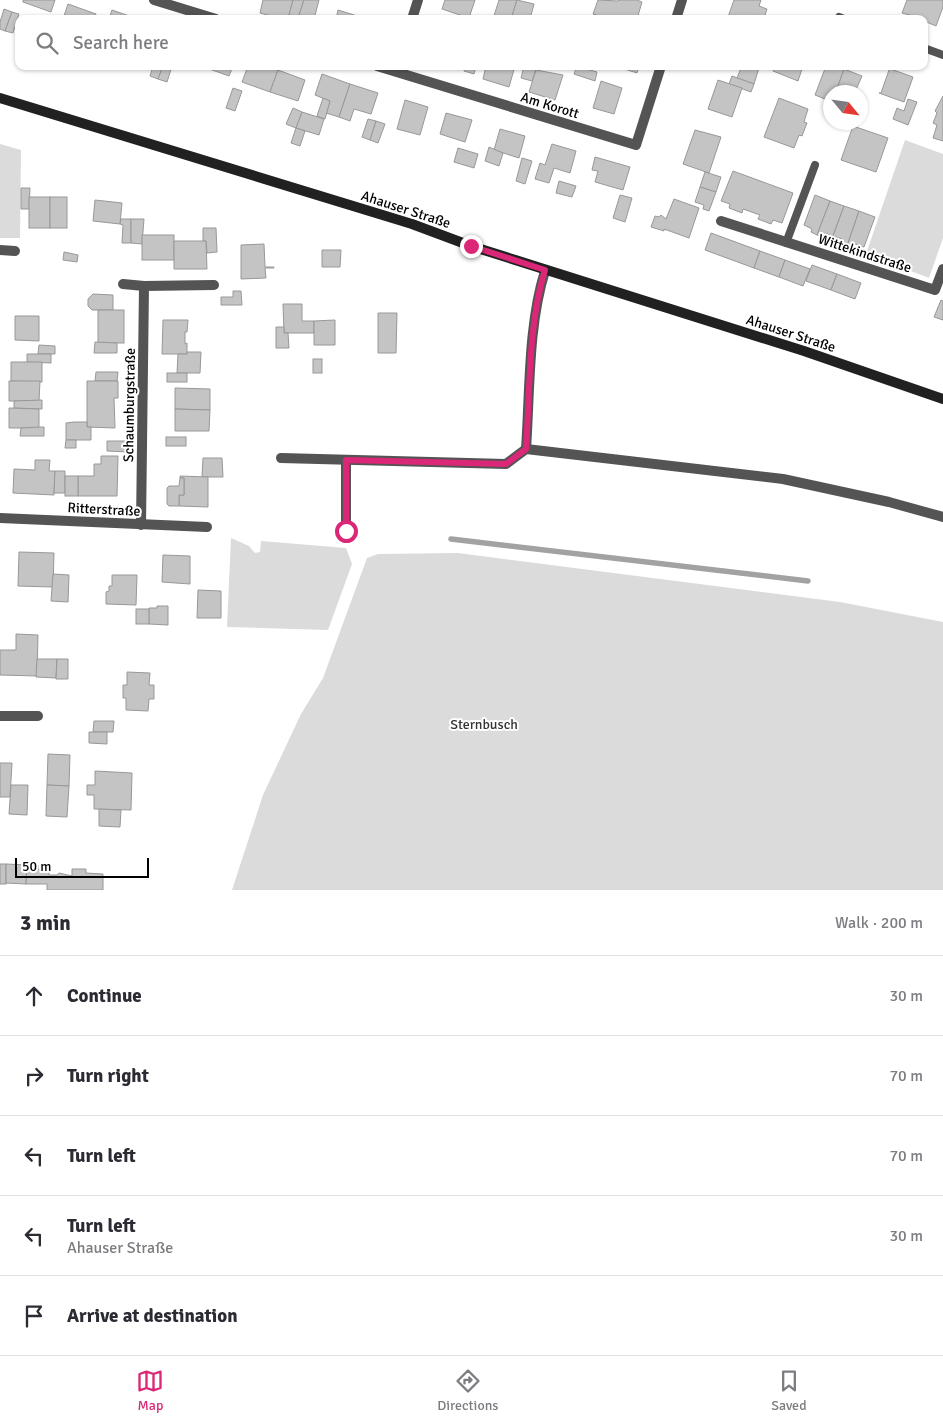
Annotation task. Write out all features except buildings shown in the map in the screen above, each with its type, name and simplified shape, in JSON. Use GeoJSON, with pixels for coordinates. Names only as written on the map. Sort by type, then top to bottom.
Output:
{"type":"FeatureCollection","features":[{"type":"Feature","properties":{"kind":"main road","name":"Ahauser Straße"},"geometry":{"type":"LineString","coordinates":[[0,98],[412,224],[471,246],[804,351],[943,399]]}},
{"type":"Feature","properties":{"kind":"street"},"geometry":{"type":"LineString","coordinates":[[154,0],[181,4],[207,15]]}},
{"type":"Feature","properties":{"kind":"street"},"geometry":{"type":"LineString","coordinates":[[413,15],[418,0]]}},
{"type":"Feature","properties":{"kind":"street"},"geometry":{"type":"LineString","coordinates":[[677,15],[682,0]]}},
{"type":"Feature","properties":{"kind":"street","name":"Am Korott"},"geometry":{"type":"LineString","coordinates":[[400,70],[636,145],[660,70]]}},
{"type":"Feature","properties":{"kind":"street","name":"Wittekindstraße"},"geometry":{"type":"LineString","coordinates":[[721,221],[939,292],[943,269]]}},
{"type":"Feature","properties":{"kind":"street"},"geometry":{"type":"LineString","coordinates":[[0,250],[15,251]]}},
{"type":"Feature","properties":{"kind":"street"},"geometry":{"type":"LineString","coordinates":[[526,449],[532,354],[539,291],[545,270]]}},
{"type":"Feature","properties":{"kind":"street"},"geometry":{"type":"LineString","coordinates":[[123,284],[144,286],[214,285]]}},
{"type":"Feature","properties":{"kind":"street","name":"Schaumburgstraße"},"geometry":{"type":"LineString","coordinates":[[141,525],[144,286]]}},
{"type":"Feature","properties":{"kind":"street"},"geometry":{"type":"LineString","coordinates":[[281,458],[506,464],[526,449],[783,479],[889,502],[943,517]]}},
{"type":"Feature","properties":{"kind":"street"},"geometry":{"type":"LineString","coordinates":[[346,460],[346,531]]}},
{"type":"Feature","properties":{"kind":"street","name":"Ritterstraße"},"geometry":{"type":"LineString","coordinates":[[0,518],[207,527]]}},
{"type":"Feature","properties":{"kind":"street"},"geometry":{"type":"LineString","coordinates":[[0,716],[38,716]]}},
{"type":"Feature","properties":{"kind":"lane"},"geometry":{"type":"LineString","coordinates":[[928,49],[943,55]]}},
{"type":"Feature","properties":{"kind":"lane"},"geometry":{"type":"LineString","coordinates":[[786,243],[815,165]]}},
{"type":"Feature","properties":{"kind":"green space"},"geometry":{"type":"Polygon","coordinates":[[[905,140],[943,154],[943,238],[929,278],[866,254],[905,140]]]}},
{"type":"Feature","properties":{"kind":"green space"},"geometry":{"type":"Polygon","coordinates":[[[0,144],[21,150],[20,238],[0,238],[0,144]]]}},
{"type":"Feature","properties":{"kind":"green space"},"geometry":{"type":"Polygon","coordinates":[[[231,538],[249,546],[255,553],[260,552],[261,541],[346,548],[352,564],[328,630],[227,627],[231,538]]]}},
{"type":"Feature","properties":{"kind":"green space","name":"Sternbusch"},"geometry":{"type":"Polygon","coordinates":[[[458,553],[840,602],[943,622],[943,890],[232,890],[263,795],[301,714],[323,678],[367,558],[378,554],[458,553]]]}},
{"type":"Feature","properties":{"kind":"waterway"},"geometry":{"type":"LineString","coordinates":[[451,539],[808,581]]}},
{"type":"Feature","properties":{"kind":"route"},"geometry":{"type":"LineString","coordinates":[[346,531],[346,460],[506,464],[526,449],[532,354],[539,291],[545,270],[471,246]]}}]}
